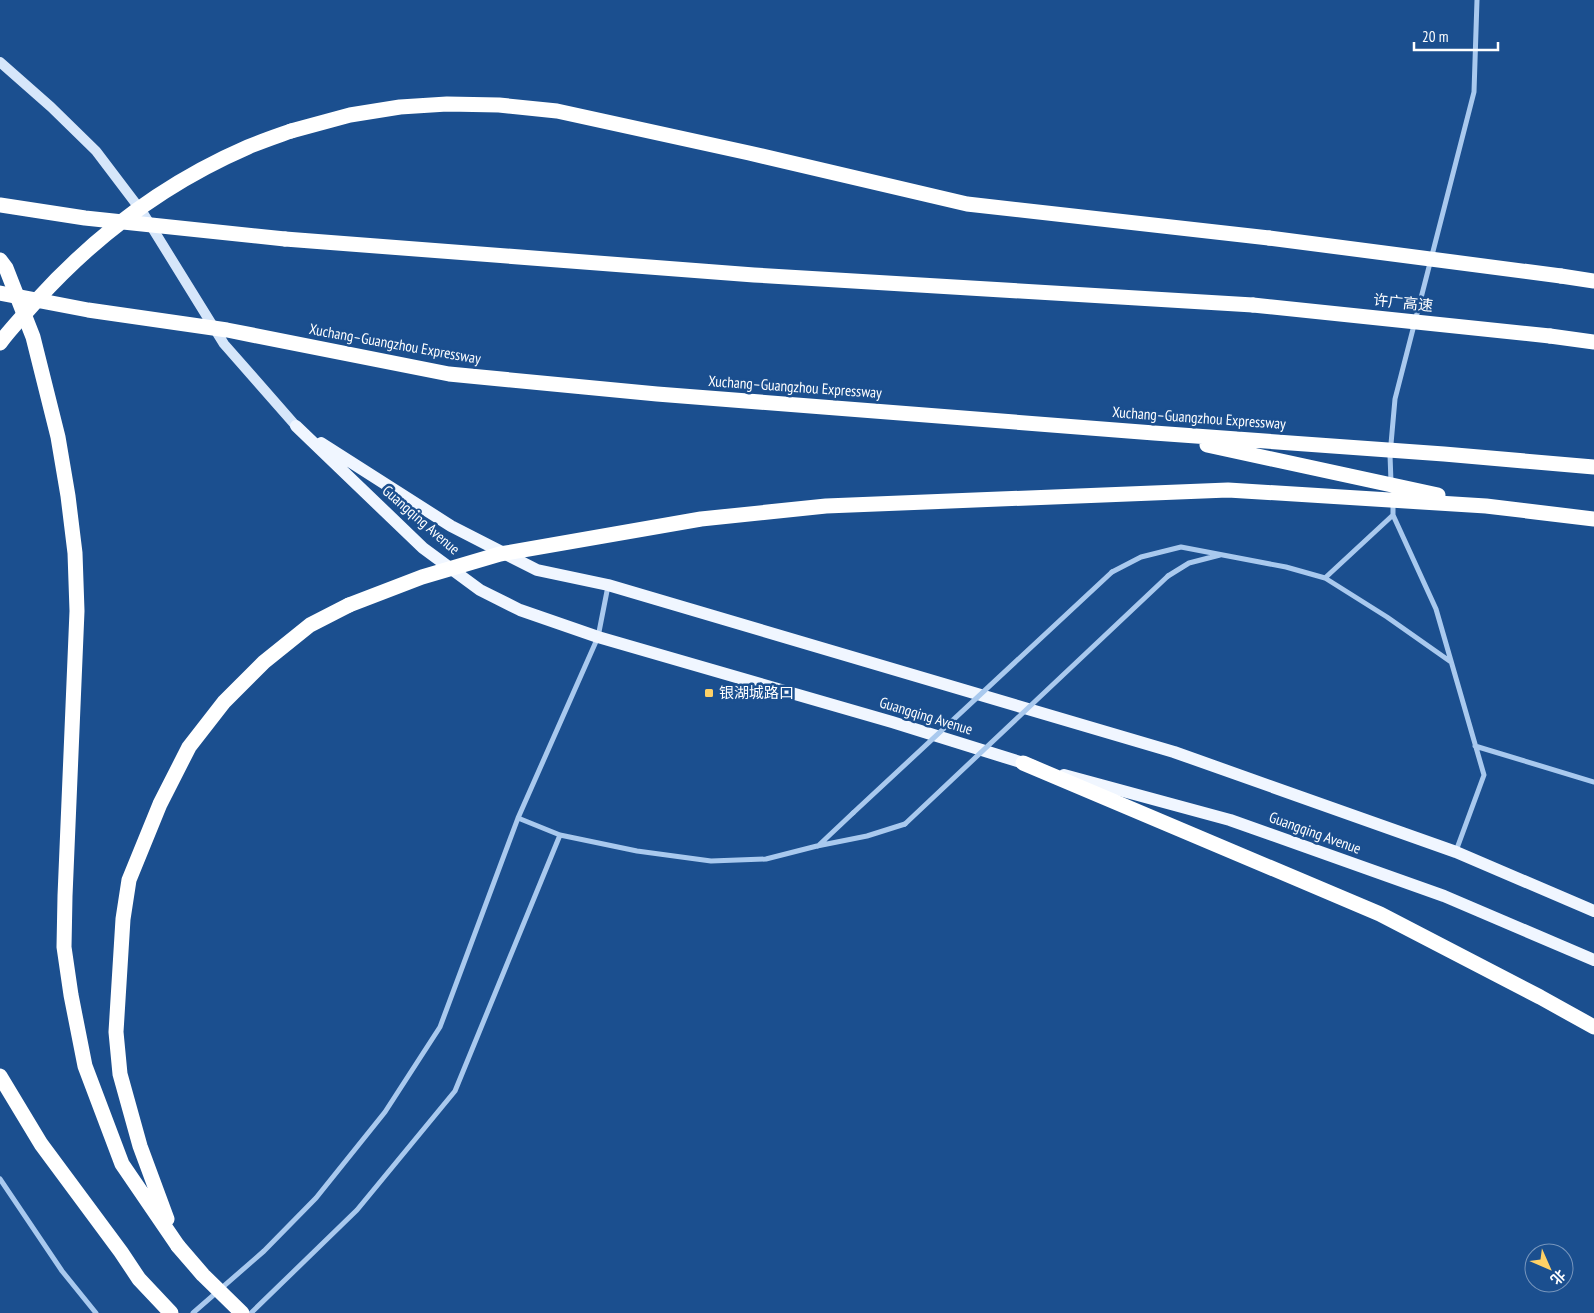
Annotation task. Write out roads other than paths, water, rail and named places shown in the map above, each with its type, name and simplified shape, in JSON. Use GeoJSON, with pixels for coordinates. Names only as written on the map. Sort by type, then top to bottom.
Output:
{"type":"FeatureCollection","features":[{"type":"Feature","properties":{"kind":"highway"},"geometry":{"type":"LineString","coordinates":[[0,344],[55,281],[110,230],[142,205],[216,162],[249,146],[291,131],[350,116],[400,107],[448,104],[499,105],[557,111],[749,153],[967,204],[1269,238],[1594,281]]}},
{"type":"Feature","properties":{"kind":"highway","name":"许广高速"},"geometry":{"type":"LineString","coordinates":[[0,205],[85,218],[285,239],[754,275],[1253,305],[1594,342]]}},
{"type":"Feature","properties":{"kind":"highway"},"geometry":{"type":"LineString","coordinates":[[0,260],[6,268],[32,337],[58,437],[75,553],[77,611],[64,947],[85,1066],[122,1164],[178,1246],[203,1275],[242,1313]]}},
{"type":"Feature","properties":{"kind":"highway","name":"Xuchang–Guangzhou Expressway"},"geometry":{"type":"LineString","coordinates":[[0,293],[88,310],[227,330],[449,374],[657,394],[1594,467]]}},
{"type":"Feature","properties":{"kind":"highway"},"geometry":{"type":"LineString","coordinates":[[1154,433],[1486,506]]}},
{"type":"Feature","properties":{"kind":"highway"},"geometry":{"type":"LineString","coordinates":[[178,1246],[148,1169],[120,1074],[116,1032],[123,919],[129,880],[157,812],[189,747],[224,702],[264,662],[310,625],[349,605],[422,577],[500,554],[701,519],[826,506],[1228,490],[1486,506],[1594,519]]}},
{"type":"Feature","properties":{"kind":"highway"},"geometry":{"type":"LineString","coordinates":[[1022,763],[1380,914],[1594,1027]]}},
{"type":"Feature","properties":{"kind":"highway"},"geometry":{"type":"LineString","coordinates":[[0,1076],[41,1144],[139,1279],[171,1313]]}},
{"type":"Feature","properties":{"kind":"main road","name":"Guangqing Avenue"},"geometry":{"type":"LineString","coordinates":[[296,426],[451,526],[537,570],[608,585],[1174,752],[1456,852],[1594,911]]}},
{"type":"Feature","properties":{"kind":"main road","name":"Guangqing Avenue"},"geometry":{"type":"LineString","coordinates":[[296,426],[423,548],[480,590],[520,610],[598,637],[892,722],[1022,763],[1230,820],[1444,896],[1594,960]]}},
{"type":"Feature","properties":{"kind":"street"},"geometry":{"type":"LineString","coordinates":[[1456,852],[1484,775],[1436,609],[1394,515],[1390,455],[1395,399],[1474,92],[1477,0]]}},
{"type":"Feature","properties":{"kind":"street","name":"Guangqing Avenue"},"geometry":{"type":"LineString","coordinates":[[0,62],[51,106],[96,151],[143,213],[224,344],[296,426]]}},
{"type":"Feature","properties":{"kind":"street"},"geometry":{"type":"LineString","coordinates":[[1325,578],[1394,515]]}},
{"type":"Feature","properties":{"kind":"street"},"geometry":{"type":"LineString","coordinates":[[817,846],[1112,572],[1141,557],[1182,547],[1286,567],[1325,578],[1387,617],[1451,662]]}},
{"type":"Feature","properties":{"kind":"street"},"geometry":{"type":"LineString","coordinates":[[518,818],[560,835],[637,851],[712,861],[766,860],[817,846],[867,836],[906,824],[1168,576],[1189,563],[1223,555]]}},
{"type":"Feature","properties":{"kind":"street"},"geometry":{"type":"LineString","coordinates":[[193,1313],[264,1251],[316,1198],[385,1112],[440,1027],[518,818],[598,637],[608,585]]}},
{"type":"Feature","properties":{"kind":"street"},"geometry":{"type":"LineString","coordinates":[[1475,746],[1594,782]]}},
{"type":"Feature","properties":{"kind":"street"},"geometry":{"type":"LineString","coordinates":[[251,1313],[357,1210],[455,1091],[560,835]]}},
{"type":"Feature","properties":{"kind":"street"},"geometry":{"type":"LineString","coordinates":[[0,1179],[62,1272],[96,1313]]}},
{"type":"Feature","properties":{"kind":"place","name":"银湖城路口"},"geometry":{"type":"Point","coordinates":[709,693]}}]}
